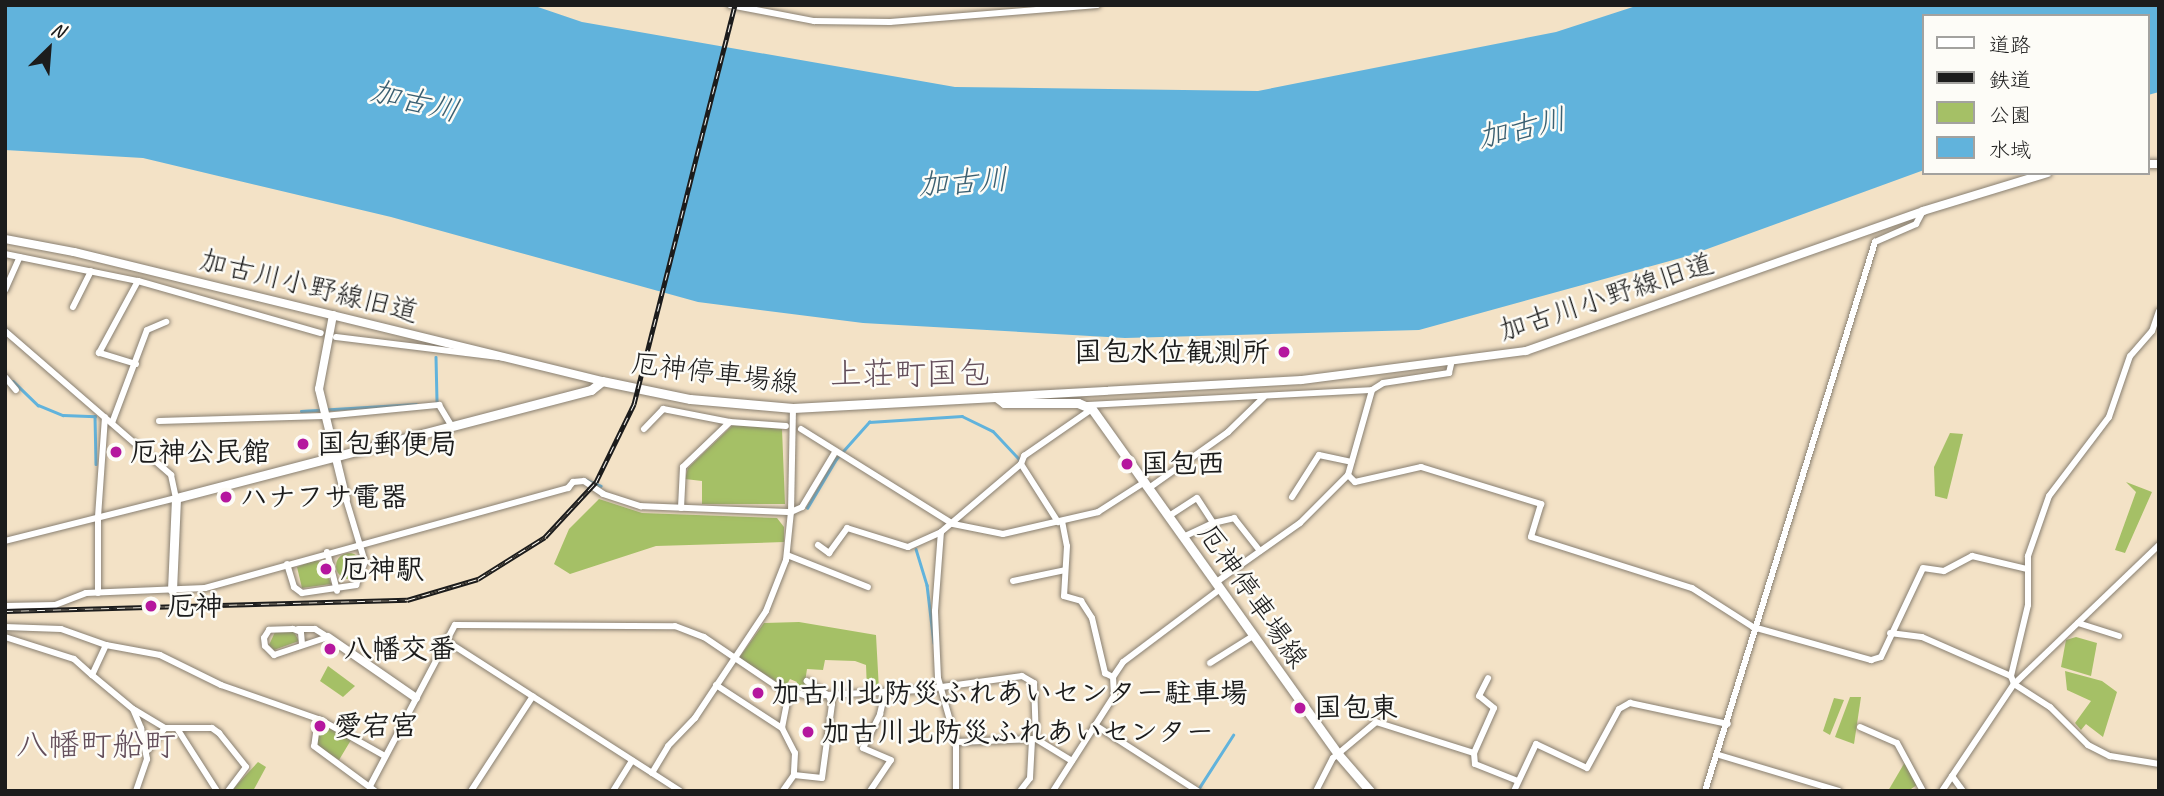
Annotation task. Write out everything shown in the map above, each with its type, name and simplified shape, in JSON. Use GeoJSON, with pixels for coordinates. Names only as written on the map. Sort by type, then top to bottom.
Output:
{"type":"FeatureCollection","features":[{"type":"Feature","properties":{"kind":"main road","name":"厄神停車場線"},"geometry":{"type":"LineString","coordinates":[[176,498],[591,390],[602,381],[690,398],[793,408],[996,397],[1004,403],[1089,407],[1338,754],[1370,791]]}},
{"type":"Feature","properties":{"kind":"main road"},"geometry":{"type":"LineString","coordinates":[[172,590],[176,498]]}},
{"type":"Feature","properties":{"kind":"street"},"geometry":{"type":"LineString","coordinates":[[730,5],[814,21],[890,22],[1097,5]]}},
{"type":"Feature","properties":{"kind":"street"},"geometry":{"type":"LineString","coordinates":[[971,5],[972,14]]}},
{"type":"Feature","properties":{"kind":"street","name":"加古川小野線旧道"},"geometry":{"type":"LineString","coordinates":[[996,397],[1302,380],[1451,364],[1526,351],[1606,326],[1923,211],[2040,175]]}},
{"type":"Feature","properties":{"kind":"street"},"geometry":{"type":"LineString","coordinates":[[1705,791],[1759,629],[1875,242],[1916,223],[1923,211]]}},
{"type":"Feature","properties":{"kind":"street","name":"加古川小野線旧道"},"geometry":{"type":"LineString","coordinates":[[5,239],[602,381]]}},
{"type":"Feature","properties":{"kind":"street"},"geometry":{"type":"LineString","coordinates":[[5,254],[138,281],[321,332]]}},
{"type":"Feature","properties":{"kind":"street"},"geometry":{"type":"LineString","coordinates":[[5,290],[20,257]]}},
{"type":"Feature","properties":{"kind":"street"},"geometry":{"type":"LineString","coordinates":[[73,307],[91,271]]}},
{"type":"Feature","properties":{"kind":"street"},"geometry":{"type":"LineString","coordinates":[[136,364],[99,353],[138,281]]}},
{"type":"Feature","properties":{"kind":"street"},"geometry":{"type":"LineString","coordinates":[[2159,311],[2155,332],[2130,356],[2109,417],[2049,496],[2028,556],[2028,605],[2011,676],[2014,684],[2050,707],[2098,751],[2159,764]]}},
{"type":"Feature","properties":{"kind":"street"},"geometry":{"type":"LineString","coordinates":[[288,564],[298,591],[337,591],[356,585],[363,575],[365,562],[324,416],[319,375],[333,315]]}},
{"type":"Feature","properties":{"kind":"street"},"geometry":{"type":"LineString","coordinates":[[112,423],[147,330],[166,322]]}},
{"type":"Feature","properties":{"kind":"street"},"geometry":{"type":"LineString","coordinates":[[5,331],[171,475],[176,498],[5,541]]}},
{"type":"Feature","properties":{"kind":"street"},"geometry":{"type":"LineString","coordinates":[[337,337],[503,361],[509,358]]}},
{"type":"Feature","properties":{"kind":"street"},"geometry":{"type":"LineString","coordinates":[[801,429],[834,454],[953,524],[1003,534],[1109,508],[1228,432],[1264,397],[1372,390],[1382,383],[1449,373],[1451,364]]}},
{"type":"Feature","properties":{"kind":"street"},"geometry":{"type":"LineString","coordinates":[[5,377],[16,390]]}},
{"type":"Feature","properties":{"kind":"street"},"geometry":{"type":"LineString","coordinates":[[1053,791],[1114,696],[1113,677],[1123,662],[1260,551],[1300,523],[1348,475],[1372,390]]}},
{"type":"Feature","properties":{"kind":"street"},"geometry":{"type":"LineString","coordinates":[[817,545],[829,553],[847,528],[908,547],[941,531],[953,524],[1021,464],[1024,456],[1089,407],[1259,393],[1264,397]]}},
{"type":"Feature","properties":{"kind":"street"},"geometry":{"type":"LineString","coordinates":[[159,421],[324,416],[439,405],[451,425]]}},
{"type":"Feature","properties":{"kind":"street"},"geometry":{"type":"LineString","coordinates":[[652,773],[766,611],[787,555],[791,512],[793,408]]}},
{"type":"Feature","properties":{"kind":"street"},"geometry":{"type":"LineString","coordinates":[[644,429],[663,409],[730,422],[786,426]]}},
{"type":"Feature","properties":{"kind":"street"},"geometry":{"type":"LineString","coordinates":[[98,593],[98,517],[105,418]]}},
{"type":"Feature","properties":{"kind":"street"},"geometry":{"type":"LineString","coordinates":[[681,508],[683,467],[730,422]]}},
{"type":"Feature","properties":{"kind":"street"},"geometry":{"type":"LineString","coordinates":[[5,606],[55,605],[98,593],[205,588],[359,543],[568,488],[573,482],[584,481],[603,494],[641,506],[791,512],[802,507],[834,454]]}},
{"type":"Feature","properties":{"kind":"street"},"geometry":{"type":"LineString","coordinates":[[1292,497],[1320,455],[1351,462]]}},
{"type":"Feature","properties":{"kind":"street"},"geometry":{"type":"LineString","coordinates":[[1021,464],[1060,522],[1065,570],[1064,596],[1081,601],[1093,618],[1105,673],[1113,677]]}},
{"type":"Feature","properties":{"kind":"street"},"geometry":{"type":"LineString","coordinates":[[1348,475],[1355,482],[1421,467],[1541,504],[1531,537],[1692,587],[1759,629],[1871,660],[1881,657],[1890,633],[1923,568],[1941,572],[1972,556],[2027,569]]}},
{"type":"Feature","properties":{"kind":"street"},"geometry":{"type":"LineString","coordinates":[[1169,516],[1197,498],[1213,523]]}},
{"type":"Feature","properties":{"kind":"street"},"geometry":{"type":"LineString","coordinates":[[1183,537],[1213,523],[1234,518],[1260,551]]}},
{"type":"Feature","properties":{"kind":"street"},"geometry":{"type":"LineString","coordinates":[[941,531],[935,611],[938,686],[956,742],[956,791]]}},
{"type":"Feature","properties":{"kind":"street"},"geometry":{"type":"LineString","coordinates":[[1942,791],[2014,684],[2159,545]]}},
{"type":"Feature","properties":{"kind":"street"},"geometry":{"type":"LineString","coordinates":[[327,552],[337,591]]}},
{"type":"Feature","properties":{"kind":"street"},"geometry":{"type":"LineString","coordinates":[[787,555],[868,587]]}},
{"type":"Feature","properties":{"kind":"street"},"geometry":{"type":"LineString","coordinates":[[1013,581],[1065,570]]}},
{"type":"Feature","properties":{"kind":"street"},"geometry":{"type":"LineString","coordinates":[[2078,622],[2119,636]]}},
{"type":"Feature","properties":{"kind":"street"},"geometry":{"type":"LineString","coordinates":[[318,719],[314,746],[373,788],[383,755],[454,625],[656,625],[691,631],[789,691],[829,696],[1021,676],[1034,683],[1034,739],[1030,778],[1020,791]]}},
{"type":"Feature","properties":{"kind":"street"},"geometry":{"type":"LineString","coordinates":[[5,627],[68,630],[106,645],[160,655],[221,685],[318,719],[383,755]]}},
{"type":"Feature","properties":{"kind":"street"},"geometry":{"type":"LineString","coordinates":[[26,644],[28,627]]}},
{"type":"Feature","properties":{"kind":"street"},"geometry":{"type":"LineString","coordinates":[[293,629],[301,632],[302,644]]}},
{"type":"Feature","properties":{"kind":"street"},"geometry":{"type":"LineString","coordinates":[[328,637],[280,654],[265,646],[269,630],[315,629],[328,637],[416,698]]}},
{"type":"Feature","properties":{"kind":"street"},"geometry":{"type":"LineString","coordinates":[[1890,633],[1922,637],[2011,676]]}},
{"type":"Feature","properties":{"kind":"street"},"geometry":{"type":"LineString","coordinates":[[1210,663],[1253,636]]}},
{"type":"Feature","properties":{"kind":"street"},"geometry":{"type":"LineString","coordinates":[[5,637],[74,659],[133,709],[165,727],[178,730],[212,728],[229,743],[246,766],[228,791]]}},
{"type":"Feature","properties":{"kind":"street"},"geometry":{"type":"LineString","coordinates":[[445,640],[680,791]]}},
{"type":"Feature","properties":{"kind":"street"},"geometry":{"type":"LineString","coordinates":[[92,675],[106,645]]}},
{"type":"Feature","properties":{"kind":"street"},"geometry":{"type":"LineString","coordinates":[[1488,678],[1479,696],[1494,708],[1475,753],[1475,764],[1518,781]]}},
{"type":"Feature","properties":{"kind":"street"},"geometry":{"type":"LineString","coordinates":[[807,681],[829,696]]}},
{"type":"Feature","properties":{"kind":"street"},"geometry":{"type":"LineString","coordinates":[[716,685],[782,728],[795,752],[794,775],[783,791]]}},
{"type":"Feature","properties":{"kind":"street"},"geometry":{"type":"LineString","coordinates":[[782,728],[789,691]]}},
{"type":"Feature","properties":{"kind":"street"},"geometry":{"type":"LineString","coordinates":[[870,791],[891,760],[863,748],[880,715],[885,692]]}},
{"type":"Feature","properties":{"kind":"street"},"geometry":{"type":"LineString","coordinates":[[471,791],[533,696]]}},
{"type":"Feature","properties":{"kind":"street"},"geometry":{"type":"LineString","coordinates":[[794,775],[822,778],[829,696]]}},
{"type":"Feature","properties":{"kind":"street"},"geometry":{"type":"LineString","coordinates":[[1514,791],[1536,744],[1587,768],[1619,709],[1630,703],[1728,724]]}},
{"type":"Feature","properties":{"kind":"street"},"geometry":{"type":"LineString","coordinates":[[133,709],[148,751]]}},
{"type":"Feature","properties":{"kind":"street"},"geometry":{"type":"LineString","coordinates":[[1316,791],[1326,766],[1376,722],[1475,753]]}},
{"type":"Feature","properties":{"kind":"street"},"geometry":{"type":"LineString","coordinates":[[1095,725],[1198,791]]}},
{"type":"Feature","properties":{"kind":"street"},"geometry":{"type":"LineString","coordinates":[[136,791],[148,751],[165,727]]}},
{"type":"Feature","properties":{"kind":"street"},"geometry":{"type":"LineString","coordinates":[[1860,727],[1897,743],[1923,791]]}},
{"type":"Feature","properties":{"kind":"street"},"geometry":{"type":"LineString","coordinates":[[178,730],[217,791]]}},
{"type":"Feature","properties":{"kind":"street"},"geometry":{"type":"LineString","coordinates":[[956,742],[1034,739],[1072,761]]}},
{"type":"Feature","properties":{"kind":"street"},"geometry":{"type":"LineString","coordinates":[[1719,755],[1839,791]]}},
{"type":"Feature","properties":{"kind":"street"},"geometry":{"type":"LineString","coordinates":[[613,791],[632,760]]}},
{"type":"Feature","properties":{"kind":"street"},"geometry":{"type":"LineString","coordinates":[[1952,776],[1964,791]]}},
{"type":"Feature","properties":{"kind":"green space"},"geometry":{"type":"Polygon","coordinates":[[[733,425],[782,429],[785,504],[702,504],[702,481],[685,479],[688,468],[733,425]]]}},
{"type":"Feature","properties":{"kind":"green space"},"geometry":{"type":"Polygon","coordinates":[[[1950,433],[1963,434],[1947,499],[1935,496],[1934,467],[1950,433]]]}},
{"type":"Feature","properties":{"kind":"green space"},"geometry":{"type":"Polygon","coordinates":[[[2126,482],[2152,492],[2125,553],[2115,550],[2136,492],[2126,482]]]}},
{"type":"Feature","properties":{"kind":"green space"},"geometry":{"type":"Polygon","coordinates":[[[599,499],[642,513],[777,518],[784,527],[784,542],[656,546],[570,574],[554,564],[569,529],[599,499]]]}},
{"type":"Feature","properties":{"kind":"green space"},"geometry":{"type":"Polygon","coordinates":[[[349,553],[358,557],[362,566],[358,575],[349,579],[340,575],[336,566],[340,557],[349,553]]]}},
{"type":"Feature","properties":{"kind":"green space"},"geometry":{"type":"Polygon","coordinates":[[[315,560],[324,563],[331,584],[302,588],[297,567],[315,560]]]}},
{"type":"Feature","properties":{"kind":"green space"},"geometry":{"type":"Polygon","coordinates":[[[799,622],[876,635],[879,690],[867,690],[866,665],[855,661],[825,660],[823,670],[807,669],[805,682],[815,694],[795,690],[797,682],[790,679],[786,686],[739,658],[764,623],[799,622]]]}},
{"type":"Feature","properties":{"kind":"green space"},"geometry":{"type":"Polygon","coordinates":[[[275,632],[294,632],[299,641],[274,650],[269,645],[275,632]]]}},
{"type":"Feature","properties":{"kind":"green space"},"geometry":{"type":"Polygon","coordinates":[[[2076,637],[2097,643],[2091,676],[2061,667],[2066,640],[2076,637]]]}},
{"type":"Feature","properties":{"kind":"green space"},"geometry":{"type":"Polygon","coordinates":[[[328,666],[355,686],[343,697],[320,681],[328,666]]]}},
{"type":"Feature","properties":{"kind":"green space"},"geometry":{"type":"Polygon","coordinates":[[[2065,671],[2102,681],[2117,692],[2103,737],[2086,724],[2081,730],[2075,723],[2091,701],[2067,690],[2065,671]]]}},
{"type":"Feature","properties":{"kind":"green space"},"geometry":{"type":"Polygon","coordinates":[[[1850,697],[1861,697],[1854,744],[1835,737],[1850,697]]]}},
{"type":"Feature","properties":{"kind":"green space"},"geometry":{"type":"Polygon","coordinates":[[[1834,698],[1844,700],[1830,735],[1823,731],[1834,698]]]}},
{"type":"Feature","properties":{"kind":"green space"},"geometry":{"type":"Polygon","coordinates":[[[323,725],[351,740],[339,760],[316,745],[315,727],[321,729],[323,725]]]}},
{"type":"Feature","properties":{"kind":"green space"},"geometry":{"type":"Polygon","coordinates":[[[258,762],[266,767],[253,791],[231,791],[258,762]]]}},
{"type":"Feature","properties":{"kind":"green space"},"geometry":{"type":"Polygon","coordinates":[[[1905,762],[1917,785],[1908,791],[1888,791],[1905,762]]]}},
{"type":"Feature","properties":{"kind":"water","name":"加古川"},"geometry":{"type":"Polygon","coordinates":[[[5,5],[532,5],[582,22],[955,87],[1258,91],[1556,32],[1639,5],[2159,5],[2159,92],[2150,94],[2150,14],[1923,14],[1923,170],[1688,256],[1419,330],[1125,338],[863,323],[698,302],[391,217],[143,158],[5,150],[5,5]]]}},
{"type":"Feature","properties":{"kind":"waterway"},"geometry":{"type":"LineString","coordinates":[[436,357],[437,402]]}},
{"type":"Feature","properties":{"kind":"waterway"},"geometry":{"type":"LineString","coordinates":[[13,381],[38,405],[63,415],[95,416],[96,464]]}},
{"type":"Feature","properties":{"kind":"waterway"},"geometry":{"type":"LineString","coordinates":[[301,411],[416,404]]}},
{"type":"Feature","properties":{"kind":"waterway"},"geometry":{"type":"LineString","coordinates":[[807,508],[836,459],[869,422],[962,416],[993,431],[1020,460]]}},
{"type":"Feature","properties":{"kind":"waterway"},"geometry":{"type":"LineString","coordinates":[[584,479],[601,486]]}},
{"type":"Feature","properties":{"kind":"waterway"},"geometry":{"type":"LineString","coordinates":[[916,549],[927,585],[934,643]]}},
{"type":"Feature","properties":{"kind":"waterway"},"geometry":{"type":"LineString","coordinates":[[1199,788],[1233,735]]}},
{"type":"Feature","properties":{"kind":"railway"},"geometry":{"type":"LineString","coordinates":[[5,611],[407,600],[478,579],[545,537],[596,482],[634,404],[735,5]]}},
{"type":"Feature","properties":{"kind":"place","name":"国包水位観測所"},"geometry":{"type":"Point","coordinates":[1284,352]}},
{"type":"Feature","properties":{"kind":"place","name":"国包郵便局"},"geometry":{"type":"Point","coordinates":[303,444]}},
{"type":"Feature","properties":{"kind":"place","name":"厄神公民館"},"geometry":{"type":"Point","coordinates":[116,452]}},
{"type":"Feature","properties":{"kind":"place","name":"国包西"},"geometry":{"type":"Point","coordinates":[1127,464]}},
{"type":"Feature","properties":{"kind":"place","name":"ハナフサ電器"},"geometry":{"type":"Point","coordinates":[226,497]}},
{"type":"Feature","properties":{"kind":"place","name":"厄神駅"},"geometry":{"type":"Point","coordinates":[326,569]}},
{"type":"Feature","properties":{"kind":"place","name":"厄神"},"geometry":{"type":"Point","coordinates":[151,606]}},
{"type":"Feature","properties":{"kind":"place","name":"八幡交番"},"geometry":{"type":"Point","coordinates":[330,649]}},
{"type":"Feature","properties":{"kind":"place","name":"加古川北防災ふれあいセンター駐車場"},"geometry":{"type":"Point","coordinates":[758,693]}},
{"type":"Feature","properties":{"kind":"place","name":"国包東"},"geometry":{"type":"Point","coordinates":[1300,708]}},
{"type":"Feature","properties":{"kind":"place","name":"愛宕宮"},"geometry":{"type":"Point","coordinates":[320,726]}},
{"type":"Feature","properties":{"kind":"place","name":"加古川北防災ふれあいセンター"},"geometry":{"type":"Point","coordinates":[808,732]}},
{"type":"Feature","properties":{"kind":"district","name":"上荘町国包"},"geometry":{"type":"Point","coordinates":[910,374]}},
{"type":"Feature","properties":{"kind":"district","name":"八幡町船町"},"geometry":{"type":"Point","coordinates":[96,745]}}]}
